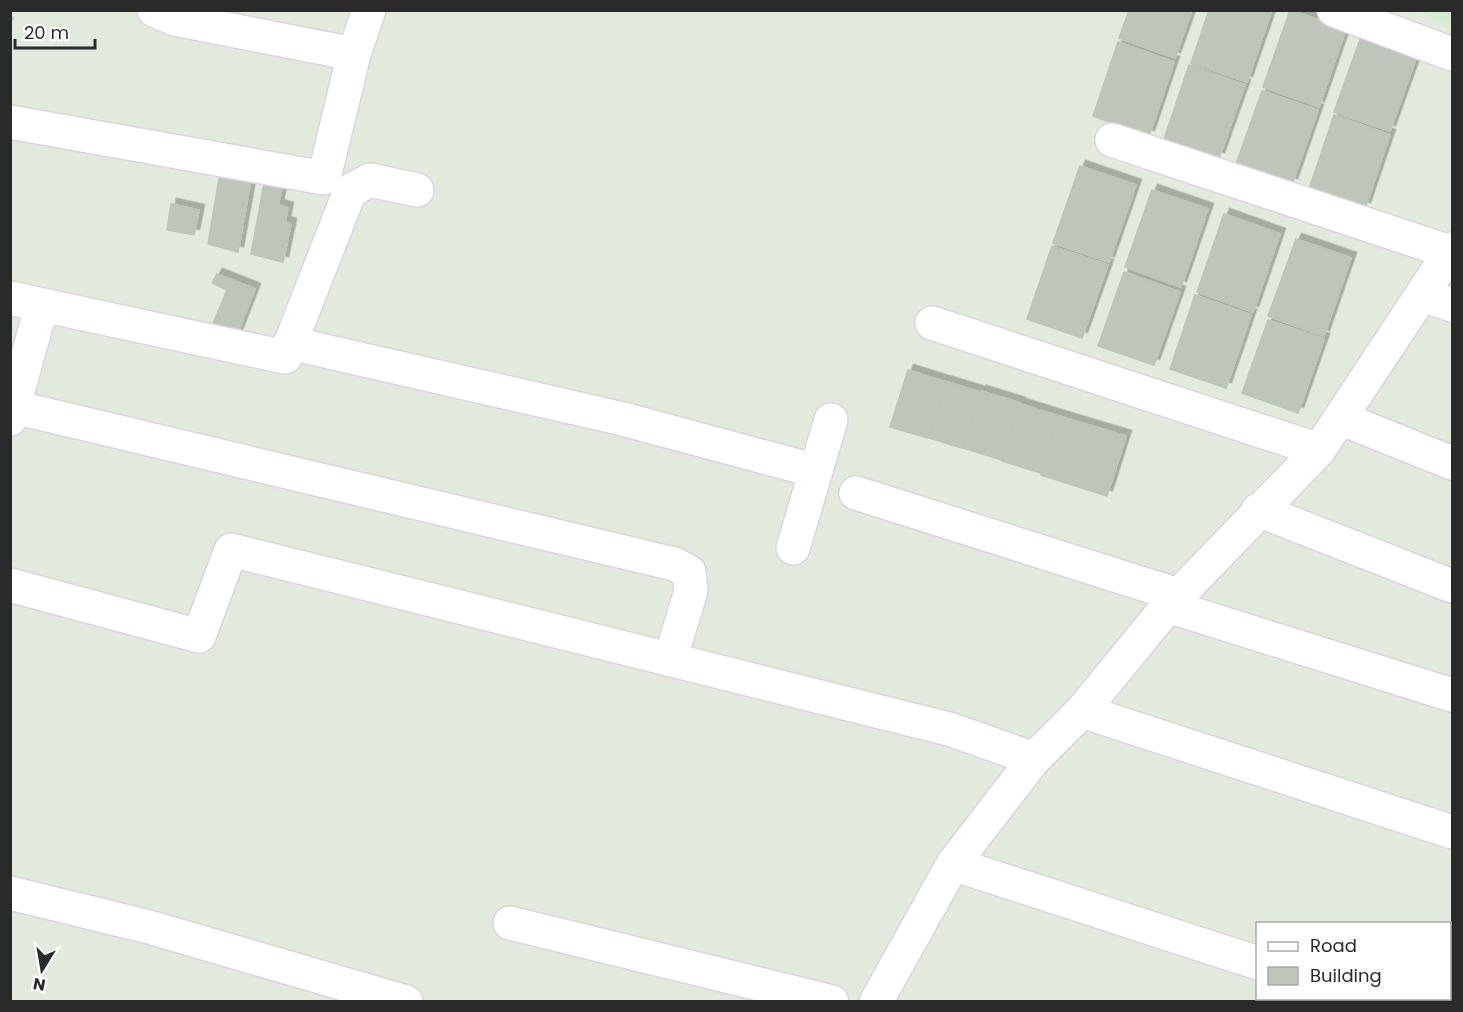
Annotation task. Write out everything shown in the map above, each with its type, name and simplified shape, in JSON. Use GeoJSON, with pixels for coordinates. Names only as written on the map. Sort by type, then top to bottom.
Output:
{"type":"FeatureCollection","features":[{"type":"Feature","properties":{"kind":"street"},"geometry":{"type":"LineString","coordinates":[[154,10],[174,19],[354,54]]}},
{"type":"Feature","properties":{"kind":"street"},"geometry":{"type":"LineString","coordinates":[[10,122],[324,178],[354,54],[369,10]]}},
{"type":"Feature","properties":{"kind":"street"},"geometry":{"type":"LineString","coordinates":[[1334,10],[1452,54]]}},
{"type":"Feature","properties":{"kind":"street"},"geometry":{"type":"LineString","coordinates":[[876,1002],[953,864],[1034,759],[1082,711],[1173,600],[1258,510],[1319,450],[1451,251],[1112,140]]}},
{"type":"Feature","properties":{"kind":"street"},"geometry":{"type":"LineString","coordinates":[[287,350],[350,191],[370,180],[417,190]]}},
{"type":"Feature","properties":{"kind":"street"},"geometry":{"type":"LineString","coordinates":[[1422,295],[1452,305]]}},
{"type":"Feature","properties":{"kind":"street"},"geometry":{"type":"LineString","coordinates":[[10,298],[287,350],[623,419],[816,471]]}},
{"type":"Feature","properties":{"kind":"street"},"geometry":{"type":"LineString","coordinates":[[42,305],[12,413],[674,564],[689,572],[691,591],[670,660]]}},
{"type":"Feature","properties":{"kind":"street"},"geometry":{"type":"LineString","coordinates":[[932,323],[1319,450]]}},
{"type":"Feature","properties":{"kind":"street"},"geometry":{"type":"LineString","coordinates":[[1340,418],[1452,463]]}},
{"type":"Feature","properties":{"kind":"street"},"geometry":{"type":"LineString","coordinates":[[793,548],[831,420]]}},
{"type":"Feature","properties":{"kind":"street"},"geometry":{"type":"LineString","coordinates":[[856,494],[1452,694]]}},
{"type":"Feature","properties":{"kind":"street"},"geometry":{"type":"LineString","coordinates":[[1258,510],[1452,586]]}},
{"type":"Feature","properties":{"kind":"street"},"geometry":{"type":"LineString","coordinates":[[10,585],[199,636],[231,550],[949,729],[1034,759]]}},
{"type":"Feature","properties":{"kind":"street"},"geometry":{"type":"LineString","coordinates":[[1082,711],[1452,832]]}},
{"type":"Feature","properties":{"kind":"street"},"geometry":{"type":"LineString","coordinates":[[953,864],[1256,963]]}},
{"type":"Feature","properties":{"kind":"street"},"geometry":{"type":"LineString","coordinates":[[10,893],[149,927],[406,1002]]}},
{"type":"Feature","properties":{"kind":"street"},"geometry":{"type":"LineString","coordinates":[[510,923],[832,1002]]}},
{"type":"Feature","properties":{"kind":"shaded area"},"geometry":{"type":"Polygon","coordinates":[[[1417,11],[1452,11],[1452,25],[1417,11]]]}},
{"type":"Feature","properties":{"kind":"building"},"geometry":{"type":"Polygon","coordinates":[[[1129,10],[1192,10],[1175,58],[1119,38],[1129,10]]]}},
{"type":"Feature","properties":{"kind":"building"},"geometry":{"type":"Polygon","coordinates":[[[1209,10],[1272,10],[1247,82],[1191,63],[1209,10]]]}},
{"type":"Feature","properties":{"kind":"building"},"geometry":{"type":"Polygon","coordinates":[[[1290,10],[1346,29],[1319,107],[1263,87],[1290,10]]]}},
{"type":"Feature","properties":{"kind":"building"},"geometry":{"type":"Polygon","coordinates":[[[1362,34],[1418,53],[1390,131],[1334,112],[1362,34]]]}},
{"type":"Feature","properties":{"kind":"building"},"geometry":{"type":"Polygon","coordinates":[[[1118,42],[1174,62],[1149,136],[1093,116],[1118,42]]]}},
{"type":"Feature","properties":{"kind":"building"},"geometry":{"type":"Polygon","coordinates":[[[1189,65],[1245,85],[1219,158],[1164,139],[1189,65]]]}},
{"type":"Feature","properties":{"kind":"building"},"geometry":{"type":"Polygon","coordinates":[[[1262,91],[1318,110],[1292,184],[1236,164],[1262,91]]]}},
{"type":"Feature","properties":{"kind":"building"},"geometry":{"type":"Polygon","coordinates":[[[1334,115],[1390,135],[1365,208],[1309,189],[1334,115]]]}},
{"type":"Feature","properties":{"kind":"building"},"geometry":{"type":"Polygon","coordinates":[[[1080,166],[1136,185],[1109,262],[1053,243],[1080,166]]]}},
{"type":"Feature","properties":{"kind":"building"},"geometry":{"type":"Polygon","coordinates":[[[220,173],[251,180],[238,252],[208,244],[220,173]]]}},
{"type":"Feature","properties":{"kind":"building"},"geometry":{"type":"Polygon","coordinates":[[[265,178],[284,181],[278,205],[288,208],[285,222],[291,224],[283,262],[251,254],[265,178]]]}},
{"type":"Feature","properties":{"kind":"building"},"geometry":{"type":"Polygon","coordinates":[[[1152,190],[1208,209],[1181,287],[1125,267],[1152,190]]]}},
{"type":"Feature","properties":{"kind":"building"},"geometry":{"type":"Polygon","coordinates":[[[171,204],[199,210],[194,235],[167,230],[171,204]]]}},
{"type":"Feature","properties":{"kind":"building"},"geometry":{"type":"Polygon","coordinates":[[[1224,214],[1280,234],[1253,312],[1197,292],[1224,214]]]}},
{"type":"Feature","properties":{"kind":"building"},"geometry":{"type":"Polygon","coordinates":[[[1296,239],[1351,258],[1324,336],[1268,316],[1296,239]]]}},
{"type":"Feature","properties":{"kind":"building"},"geometry":{"type":"Polygon","coordinates":[[[1052,246],[1108,265],[1082,338],[1027,319],[1052,246]]]}},
{"type":"Feature","properties":{"kind":"building"},"geometry":{"type":"Polygon","coordinates":[[[1124,272],[1180,292],[1154,365],[1098,346],[1124,272]]]}},
{"type":"Feature","properties":{"kind":"building"},"geometry":{"type":"Polygon","coordinates":[[[217,274],[255,289],[237,335],[212,326],[227,290],[212,283],[217,274]]]}},
{"type":"Feature","properties":{"kind":"building"},"geometry":{"type":"Polygon","coordinates":[[[1195,295],[1251,315],[1226,388],[1170,369],[1195,295]]]}},
{"type":"Feature","properties":{"kind":"building"},"geometry":{"type":"Polygon","coordinates":[[[1268,320],[1324,339],[1298,413],[1242,393],[1268,320]]]}},
{"type":"Feature","properties":{"kind":"building"},"geometry":{"type":"Polygon","coordinates":[[[908,370],[946,382],[928,438],[890,427],[908,370]]]}},
{"type":"Feature","properties":{"kind":"building"},"geometry":{"type":"Polygon","coordinates":[[[947,382],[980,392],[962,448],[929,438],[947,382]]]}},
{"type":"Feature","properties":{"kind":"building"},"geometry":{"type":"Polygon","coordinates":[[[981,391],[1020,403],[1002,460],[963,448],[981,391]]]}},
{"type":"Feature","properties":{"kind":"building"},"geometry":{"type":"Polygon","coordinates":[[[1020,404],[1059,416],[1041,473],[1002,461],[1020,404]]]}},
{"type":"Feature","properties":{"kind":"building"},"geometry":{"type":"Polygon","coordinates":[[[1059,416],[1126,436],[1107,496],[1041,475],[1059,416]]]}}]}
